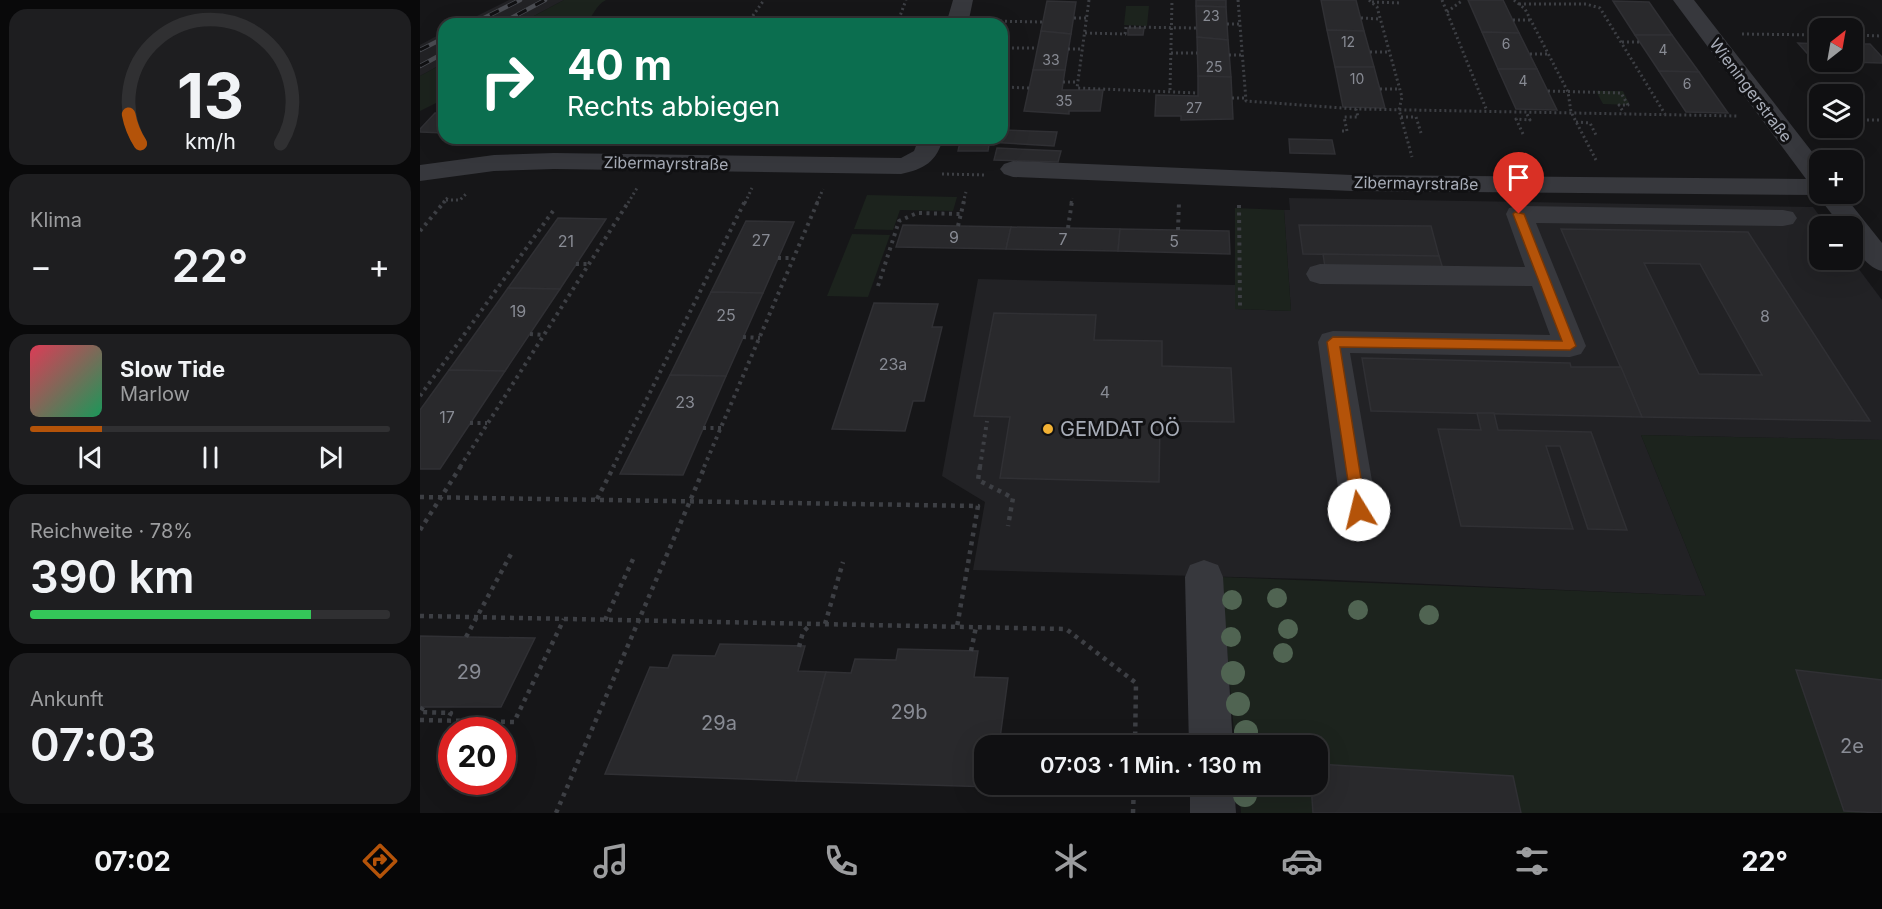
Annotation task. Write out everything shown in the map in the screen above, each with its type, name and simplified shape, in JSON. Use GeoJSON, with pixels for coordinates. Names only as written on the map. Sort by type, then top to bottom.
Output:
{"type":"FeatureCollection","features":[{"type":"Feature","properties":{"kind":"street"},"geometry":{"type":"LineString","coordinates":[[958,18],[963,0]]}},
{"type":"Feature","properties":{"kind":"street","name":"Wieningerstraße"},"geometry":{"type":"LineString","coordinates":[[1683,0],[1809,166]]}},
{"type":"Feature","properties":{"kind":"street"},"geometry":{"type":"LineString","coordinates":[[913,164],[928,152],[930,144]]}},
{"type":"Feature","properties":{"kind":"street","name":"Zibermayrstraße"},"geometry":{"type":"LineString","coordinates":[[420,173],[458,167],[525,162],[901,166],[913,164]]}},
{"type":"Feature","properties":{"kind":"street","name":"Zibermayrstraße"},"geometry":{"type":"LineString","coordinates":[[1013,169],[1329,182],[1809,187]]}},
{"type":"Feature","properties":{"kind":"street"},"geometry":{"type":"LineString","coordinates":[[1838,204],[1882,262]]}},
{"type":"Feature","properties":{"kind":"street"},"geometry":{"type":"LineString","coordinates":[[1359,510],[1333,342],[1570,346],[1519,214],[1783,218]]}},
{"type":"Feature","properties":{"kind":"street"},"geometry":{"type":"LineString","coordinates":[[1320,273],[1543,277]]}},
{"type":"Feature","properties":{"kind":"street"},"geometry":{"type":"LineString","coordinates":[[1204,577],[1210,735]]}},
{"type":"Feature","properties":{"kind":"street"},"geometry":{"type":"LineString","coordinates":[[1212,795],[1213,813]]}},
{"type":"Feature","properties":{"kind":"path"},"geometry":{"type":"LineString","coordinates":[[751,18],[764,0]]}},
{"type":"Feature","properties":{"kind":"path"},"geometry":{"type":"LineString","coordinates":[[899,18],[906,0]]}},
{"type":"Feature","properties":{"kind":"path"},"geometry":{"type":"LineString","coordinates":[[1089,0],[1077,88],[1170,90],[1198,93]]}},
{"type":"Feature","properties":{"kind":"path"},"geometry":{"type":"LineString","coordinates":[[1170,90],[1172,0]]}},
{"type":"Feature","properties":{"kind":"path"},"geometry":{"type":"LineString","coordinates":[[1238,0],[1246,101],[1302,104],[1302,107],[1356,109],[1740,116]]}},
{"type":"Feature","properties":{"kind":"path"},"geometry":{"type":"LineString","coordinates":[[1442,0],[1487,111]]}},
{"type":"Feature","properties":{"kind":"path"},"geometry":{"type":"LineString","coordinates":[[1447,12],[1463,0]]}},
{"type":"Feature","properties":{"kind":"path"},"geometry":{"type":"LineString","coordinates":[[1514,0],[1531,20],[1568,92],[1571,112],[1598,163]]}},
{"type":"Feature","properties":{"kind":"path"},"geometry":{"type":"LineString","coordinates":[[1370,1],[1401,3]]}},
{"type":"Feature","properties":{"kind":"path"},"geometry":{"type":"LineString","coordinates":[[1370,1],[1377,7],[1390,52],[1402,97],[1399,110],[1413,160]]}},
{"type":"Feature","properties":{"kind":"path"},"geometry":{"type":"LineString","coordinates":[[1519,4],[1586,4],[1600,8],[1666,115]]}},
{"type":"Feature","properties":{"kind":"path"},"geometry":{"type":"LineString","coordinates":[[1074,18],[1087,18]]}},
{"type":"Feature","properties":{"kind":"path"},"geometry":{"type":"LineString","coordinates":[[1361,18],[1380,19]]}},
{"type":"Feature","properties":{"kind":"path"},"geometry":{"type":"LineString","coordinates":[[1513,20],[1531,20]]}},
{"type":"Feature","properties":{"kind":"path"},"geometry":{"type":"LineString","coordinates":[[1008,21],[1043,22]]}},
{"type":"Feature","properties":{"kind":"path"},"geometry":{"type":"LineString","coordinates":[[1227,24],[1240,24]]}},
{"type":"Feature","properties":{"kind":"path"},"geometry":{"type":"LineString","coordinates":[[1084,33],[1125,34],[1126,27],[1197,27]]}},
{"type":"Feature","properties":{"kind":"path"},"geometry":{"type":"LineString","coordinates":[[1709,34],[1809,35]]}},
{"type":"Feature","properties":{"kind":"path"},"geometry":{"type":"LineString","coordinates":[[1863,35],[1882,36]]}},
{"type":"Feature","properties":{"kind":"path"},"geometry":{"type":"LineString","coordinates":[[1621,42],[1640,42]]}},
{"type":"Feature","properties":{"kind":"path"},"geometry":{"type":"LineString","coordinates":[[1008,48],[1037,48]]}},
{"type":"Feature","properties":{"kind":"path"},"geometry":{"type":"LineString","coordinates":[[1068,49],[1082,49]]}},
{"type":"Feature","properties":{"kind":"path"},"geometry":{"type":"LineString","coordinates":[[1370,52],[1390,52]]}},
{"type":"Feature","properties":{"kind":"path"},"geometry":{"type":"LineString","coordinates":[[1171,53],[1197,53]]}},
{"type":"Feature","properties":{"kind":"path"},"geometry":{"type":"LineString","coordinates":[[1530,54],[1548,54]]}},
{"type":"Feature","properties":{"kind":"path"},"geometry":{"type":"LineString","coordinates":[[1229,55],[1242,55]]}},
{"type":"Feature","properties":{"kind":"path"},"geometry":{"type":"LineString","coordinates":[[1063,82],[1078,82]]}},
{"type":"Feature","properties":{"kind":"path"},"geometry":{"type":"LineString","coordinates":[[1008,87],[1029,88]]}},
{"type":"Feature","properties":{"kind":"path"},"geometry":{"type":"LineString","coordinates":[[1380,89],[1400,89]]}},
{"type":"Feature","properties":{"kind":"path"},"geometry":{"type":"LineString","coordinates":[[1548,92],[1621,93],[1628,105],[1619,105],[1624,114]]}},
{"type":"Feature","properties":{"kind":"path"},"geometry":{"type":"LineString","coordinates":[[1232,98],[1246,98]]}},
{"type":"Feature","properties":{"kind":"path"},"geometry":{"type":"LineString","coordinates":[[1342,131],[1347,131],[1344,117],[1358,117],[1356,109]]}},
{"type":"Feature","properties":{"kind":"path"},"geometry":{"type":"LineString","coordinates":[[1523,134],[1516,119],[1530,120],[1526,112]]}},
{"type":"Feature","properties":{"kind":"path"},"geometry":{"type":"LineString","coordinates":[[1401,117],[1416,117],[1421,133]]}},
{"type":"Feature","properties":{"kind":"path"},"geometry":{"type":"LineString","coordinates":[[1863,120],[1882,120]]}},
{"type":"Feature","properties":{"kind":"path"},"geometry":{"type":"LineString","coordinates":[[1576,122],[1590,123],[1598,137]]}},
{"type":"Feature","properties":{"kind":"path"},"geometry":{"type":"LineString","coordinates":[[913,164],[933,174],[985,175],[1013,169]]}},
{"type":"Feature","properties":{"kind":"path"},"geometry":{"type":"LineString","coordinates":[[597,499],[756,180]]}},
{"type":"Feature","properties":{"kind":"path"},"geometry":{"type":"LineString","coordinates":[[556,813],[826,180]]}},
{"type":"Feature","properties":{"kind":"path"},"geometry":{"type":"LineString","coordinates":[[420,530],[638,187]]}},
{"type":"Feature","properties":{"kind":"path"},"geometry":{"type":"LineString","coordinates":[[958,226],[966,192]]}},
{"type":"Feature","properties":{"kind":"path"},"geometry":{"type":"LineString","coordinates":[[420,231],[451,193]]}},
{"type":"Feature","properties":{"kind":"path"},"geometry":{"type":"LineString","coordinates":[[1068,228],[1072,197]]}},
{"type":"Feature","properties":{"kind":"path"},"geometry":{"type":"LineString","coordinates":[[445,200],[460,200]]}},
{"type":"Feature","properties":{"kind":"path"},"geometry":{"type":"LineString","coordinates":[[1178,230],[1179,202]]}},
{"type":"Feature","properties":{"kind":"path"},"geometry":{"type":"LineString","coordinates":[[1239,204],[1240,307]]}},
{"type":"Feature","properties":{"kind":"path"},"geometry":{"type":"LineString","coordinates":[[420,396],[553,211]]}},
{"type":"Feature","properties":{"kind":"path"},"geometry":{"type":"LineString","coordinates":[[878,286],[899,221],[917,213],[961,214]]}},
{"type":"Feature","properties":{"kind":"path"},"geometry":{"type":"LineString","coordinates":[[778,258],[793,258]]}},
{"type":"Feature","properties":{"kind":"path"},"geometry":{"type":"LineString","coordinates":[[576,264],[589,264]]}},
{"type":"Feature","properties":{"kind":"path"},"geometry":{"type":"LineString","coordinates":[[530,334],[544,335]]}},
{"type":"Feature","properties":{"kind":"path"},"geometry":{"type":"LineString","coordinates":[[743,338],[760,338]]}},
{"type":"Feature","properties":{"kind":"path"},"geometry":{"type":"LineString","coordinates":[[987,422],[978,480],[1013,498],[1008,526]]}},
{"type":"Feature","properties":{"kind":"path"},"geometry":{"type":"LineString","coordinates":[[471,423],[488,423]]}},
{"type":"Feature","properties":{"kind":"path"},"geometry":{"type":"LineString","coordinates":[[703,428],[721,428]]}},
{"type":"Feature","properties":{"kind":"path"},"geometry":{"type":"LineString","coordinates":[[420,497],[978,506],[957,627]]}},
{"type":"Feature","properties":{"kind":"path"},"geometry":{"type":"LineString","coordinates":[[466,637],[511,554]]}},
{"type":"Feature","properties":{"kind":"path"},"geometry":{"type":"LineString","coordinates":[[605,620],[634,557]]}},
{"type":"Feature","properties":{"kind":"path"},"geometry":{"type":"LineString","coordinates":[[825,624],[843,561]]}},
{"type":"Feature","properties":{"kind":"path"},"geometry":{"type":"LineString","coordinates":[[420,616],[1066,629],[1136,683],[1135,735]]}},
{"type":"Feature","properties":{"kind":"path"},"geometry":{"type":"LineString","coordinates":[[516,718],[564,619]]}},
{"type":"Feature","properties":{"kind":"path"},"geometry":{"type":"LineString","coordinates":[[799,646],[803,632],[812,624]]}},
{"type":"Feature","properties":{"kind":"path"},"geometry":{"type":"LineString","coordinates":[[971,651],[976,627]]}},
{"type":"Feature","properties":{"kind":"path"},"geometry":{"type":"LineString","coordinates":[[423,707],[420,712],[451,712],[448,717]]}},
{"type":"Feature","properties":{"kind":"path"},"geometry":{"type":"LineString","coordinates":[[420,720],[438,720]]}},
{"type":"Feature","properties":{"kind":"path"},"geometry":{"type":"LineString","coordinates":[[1133,813],[1134,795]]}},
{"type":"Feature","properties":{"kind":"shaded area"},"geometry":{"type":"Polygon","coordinates":[[[509,0],[564,0],[530,18],[473,18],[509,0]]]}},
{"type":"Feature","properties":{"kind":"shaded area"},"geometry":{"type":"Polygon","coordinates":[[[564,0],[606,0],[599,5],[590,18],[530,18],[564,0]]]}},
{"type":"Feature","properties":{"kind":"shaded area"},"geometry":{"type":"Polygon","coordinates":[[[1126,6],[1149,6],[1147,26],[1124,25],[1126,6]]]}},
{"type":"Feature","properties":{"kind":"shaded area"},"geometry":{"type":"Polygon","coordinates":[[[438,35],[438,66],[420,76],[420,45],[438,35]]]}},
{"type":"Feature","properties":{"kind":"shaded area"},"geometry":{"type":"Polygon","coordinates":[[[438,66],[438,102],[420,111],[420,76],[438,66]]]}},
{"type":"Feature","properties":{"kind":"shaded area"},"geometry":{"type":"Polygon","coordinates":[[[1596,91],[1623,91],[1630,105],[1603,104],[1596,91]]]}},
{"type":"Feature","properties":{"kind":"shaded area"},"geometry":{"type":"Polygon","coordinates":[[[867,195],[957,197],[953,211],[900,210],[893,230],[854,229],[867,195]]]}},
{"type":"Feature","properties":{"kind":"shaded area"},"geometry":{"type":"Polygon","coordinates":[[[1289,198],[1813,207],[1820,216],[1809,216],[1809,270],[1860,270],[1882,300],[1882,440],[1641,435],[1706,596],[1312,579],[973,570],[985,502],[942,476],[978,279],[1235,285],[1236,309],[1291,311],[1284,210],[1290,210],[1289,198]]]}},
{"type":"Feature","properties":{"kind":"shaded area"},"geometry":{"type":"Polygon","coordinates":[[[1235,208],[1284,210],[1291,311],[1235,309],[1235,208]]]}},
{"type":"Feature","properties":{"kind":"shaded area"},"geometry":{"type":"Polygon","coordinates":[[[852,234],[890,235],[868,297],[827,296],[852,234]]]}},
{"type":"Feature","properties":{"kind":"shaded area"},"geometry":{"type":"Polygon","coordinates":[[[1641,435],[1882,440],[1882,813],[1241,813],[1240,795],[1328,795],[1328,735],[1234,735],[1221,577],[1706,596],[1641,435]]]}},
{"type":"Feature","properties":{"kind":"building"},"geometry":{"type":"Polygon","coordinates":[[[1196,0],[1226,0],[1226,7],[1196,6],[1196,0]]]}},
{"type":"Feature","properties":{"kind":"building"},"geometry":{"type":"Polygon","coordinates":[[[1321,0],[1356,0],[1364,31],[1327,30],[1321,0]]]}},
{"type":"Feature","properties":{"kind":"building"},"geometry":{"type":"Polygon","coordinates":[[[1468,0],[1503,0],[1519,33],[1482,32],[1468,0]]]}},
{"type":"Feature","properties":{"kind":"building"},"geometry":{"type":"Polygon","coordinates":[[[1047,1],[1076,2],[1071,34],[1041,31],[1047,1]]]}},
{"type":"Feature","properties":{"kind":"building"},"geometry":{"type":"Polygon","coordinates":[[[1613,1],[1649,2],[1672,35],[1635,35],[1613,1]]]}},
{"type":"Feature","properties":{"kind":"building"},"geometry":{"type":"Polygon","coordinates":[[[1196,6],[1226,7],[1228,40],[1197,37],[1196,6]]]}},
{"type":"Feature","properties":{"kind":"building"},"geometry":{"type":"Polygon","coordinates":[[[1128,28],[1144,28],[1143,35],[1128,35],[1128,28]]]}},
{"type":"Feature","properties":{"kind":"building"},"geometry":{"type":"Polygon","coordinates":[[[1327,30],[1364,31],[1374,67],[1335,67],[1327,30]]]}},
{"type":"Feature","properties":{"kind":"building"},"geometry":{"type":"Polygon","coordinates":[[[1041,31],[1071,34],[1065,70],[1033,70],[1041,31]]]}},
{"type":"Feature","properties":{"kind":"building"},"geometry":{"type":"Polygon","coordinates":[[[1482,32],[1519,33],[1537,69],[1498,69],[1482,32]]]}},
{"type":"Feature","properties":{"kind":"building"},"geometry":{"type":"Polygon","coordinates":[[[1635,35],[1672,35],[1699,72],[1659,71],[1635,35]]]}},
{"type":"Feature","properties":{"kind":"building"},"geometry":{"type":"Polygon","coordinates":[[[1197,37],[1228,40],[1231,77],[1198,76],[1197,37]]]}},
{"type":"Feature","properties":{"kind":"building"},"geometry":{"type":"Polygon","coordinates":[[[1798,43],[1809,44],[1809,55],[1798,43]]]}},
{"type":"Feature","properties":{"kind":"building"},"geometry":{"type":"Polygon","coordinates":[[[1863,44],[1870,44],[1882,57],[1882,63],[1863,62],[1863,44]]]}},
{"type":"Feature","properties":{"kind":"building"},"geometry":{"type":"Polygon","coordinates":[[[1335,67],[1374,67],[1385,108],[1343,107],[1335,67]]]}},
{"type":"Feature","properties":{"kind":"building"},"geometry":{"type":"Polygon","coordinates":[[[1498,69],[1537,69],[1557,110],[1516,109],[1498,69]]]}},
{"type":"Feature","properties":{"kind":"building"},"geometry":{"type":"Polygon","coordinates":[[[1033,70],[1065,70],[1062,90],[1103,90],[1100,111],[1069,111],[1069,114],[1024,111],[1033,70]]]}},
{"type":"Feature","properties":{"kind":"building"},"geometry":{"type":"Polygon","coordinates":[[[1659,71],[1699,72],[1728,113],[1686,112],[1659,71]]]}},
{"type":"Feature","properties":{"kind":"building"},"geometry":{"type":"Polygon","coordinates":[[[1198,76],[1231,77],[1233,119],[1181,120],[1181,116],[1155,116],[1156,95],[1198,96],[1198,76]]]}},
{"type":"Feature","properties":{"kind":"building"},"geometry":{"type":"Polygon","coordinates":[[[435,113],[438,113],[438,133],[420,132],[420,129],[435,113]]]}},
{"type":"Feature","properties":{"kind":"building"},"geometry":{"type":"Polygon","coordinates":[[[1008,130],[1057,132],[1054,146],[1008,143],[1008,130]]]}},
{"type":"Feature","properties":{"kind":"building"},"geometry":{"type":"Polygon","coordinates":[[[1289,139],[1332,140],[1335,154],[1290,153],[1289,139]]]}},
{"type":"Feature","properties":{"kind":"building"},"geometry":{"type":"Polygon","coordinates":[[[960,144],[989,144],[988,151],[958,151],[960,144]]]}},
{"type":"Feature","properties":{"kind":"building"},"geometry":{"type":"Polygon","coordinates":[[[997,148],[1061,151],[1058,162],[994,160],[997,148]]]}},
{"type":"Feature","properties":{"kind":"building"},"geometry":{"type":"Polygon","coordinates":[[[558,218],[606,219],[560,289],[508,288],[558,218]]]}},
{"type":"Feature","properties":{"kind":"building"},"geometry":{"type":"Polygon","coordinates":[[[746,221],[794,222],[763,293],[711,292],[746,221]]]}},
{"type":"Feature","properties":{"kind":"building"},"geometry":{"type":"Polygon","coordinates":[[[903,225],[1011,227],[1006,249],[896,247],[903,225]]]}},
{"type":"Feature","properties":{"kind":"building"},"geometry":{"type":"Polygon","coordinates":[[[1299,225],[1431,226],[1439,256],[1303,254],[1299,225]]]}},
{"type":"Feature","properties":{"kind":"building"},"geometry":{"type":"Polygon","coordinates":[[[1011,227],[1120,229],[1118,251],[1006,249],[1011,227]]]}},
{"type":"Feature","properties":{"kind":"building"},"geometry":{"type":"Polygon","coordinates":[[[1120,229],[1229,231],[1230,254],[1118,251],[1120,229]]]}},
{"type":"Feature","properties":{"kind":"building"},"geometry":{"type":"Polygon","coordinates":[[[1561,229],[1748,232],[1870,421],[1642,417],[1561,229]],[[1644,263],[1699,374],[1762,375],[1700,264],[1644,263]]]}},
{"type":"Feature","properties":{"kind":"building"},"geometry":{"type":"Polygon","coordinates":[[[1323,254],[1439,256],[1443,269],[1325,267],[1323,254]]]}},
{"type":"Feature","properties":{"kind":"building"},"geometry":{"type":"Polygon","coordinates":[[[508,288],[560,289],[505,371],[449,370],[508,288]]]}},
{"type":"Feature","properties":{"kind":"building"},"geometry":{"type":"Polygon","coordinates":[[[711,292],[763,293],[726,376],[670,375],[711,292]]]}},
{"type":"Feature","properties":{"kind":"building"},"geometry":{"type":"Polygon","coordinates":[[[874,303],[938,304],[932,327],[942,327],[924,401],[913,401],[905,431],[832,429],[874,303]]]}},
{"type":"Feature","properties":{"kind":"building"},"geometry":{"type":"Polygon","coordinates":[[[994,313],[1096,315],[1094,340],[1162,341],[1162,366],[1231,368],[1234,422],[1160,421],[1159,482],[1000,478],[1010,417],[974,416],[994,313]]]}},
{"type":"Feature","properties":{"kind":"building"},"geometry":{"type":"Polygon","coordinates":[[[1362,358],[1570,363],[1571,367],[1621,367],[1642,417],[1371,411],[1362,358]]]}},
{"type":"Feature","properties":{"kind":"building"},"geometry":{"type":"Polygon","coordinates":[[[449,370],[505,371],[440,469],[420,469],[420,410],[449,370]]]}},
{"type":"Feature","properties":{"kind":"building"},"geometry":{"type":"Polygon","coordinates":[[[670,375],[726,376],[683,475],[620,474],[670,375]]]}},
{"type":"Feature","properties":{"kind":"building"},"geometry":{"type":"Polygon","coordinates":[[[1477,413],[1494,413],[1498,430],[1591,432],[1627,530],[1588,529],[1560,446],[1546,446],[1573,529],[1461,526],[1438,429],[1481,430],[1477,413]]]}},
{"type":"Feature","properties":{"kind":"building"},"geometry":{"type":"Polygon","coordinates":[[[420,636],[535,638],[501,707],[420,707],[420,636]]]}},
{"type":"Feature","properties":{"kind":"building"},"geometry":{"type":"Polygon","coordinates":[[[720,644],[805,646],[798,671],[826,672],[796,781],[605,774],[650,667],[668,668],[673,655],[715,656],[720,644]]]}},
{"type":"Feature","properties":{"kind":"building"},"geometry":{"type":"Polygon","coordinates":[[[898,649],[978,651],[974,677],[1008,678],[1000,735],[974,735],[974,786],[796,781],[826,672],[851,673],[855,659],[896,660],[898,649]]]}},
{"type":"Feature","properties":{"kind":"building"},"geometry":{"type":"Polygon","coordinates":[[[1796,670],[1882,680],[1882,813],[1844,811],[1796,670]]]}},
{"type":"Feature","properties":{"kind":"building"},"geometry":{"type":"Polygon","coordinates":[[[1328,765],[1513,776],[1521,813],[1313,813],[1312,795],[1328,795],[1328,765]]]}},
{"type":"Feature","properties":{"kind":"railway"},"geometry":{"type":"LineString","coordinates":[[484,18],[520,0]]}},
{"type":"Feature","properties":{"kind":"railway"},"geometry":{"type":"LineString","coordinates":[[511,18],[545,0]]}},
{"type":"Feature","properties":{"kind":"railway"},"geometry":{"type":"LineString","coordinates":[[420,50],[438,41]]}},
{"type":"Feature","properties":{"kind":"railway"},"geometry":{"type":"LineString","coordinates":[[420,66],[438,56]]}},
{"type":"Feature","properties":{"kind":"place","name":"GEMDAT OÖ"},"geometry":{"type":"Point","coordinates":[1048,429]}},
{"type":"Feature","properties":{"kind":"route"},"geometry":{"type":"LineString","coordinates":[[1359,510],[1333,342],[1570,346],[1519,214]]}}]}
